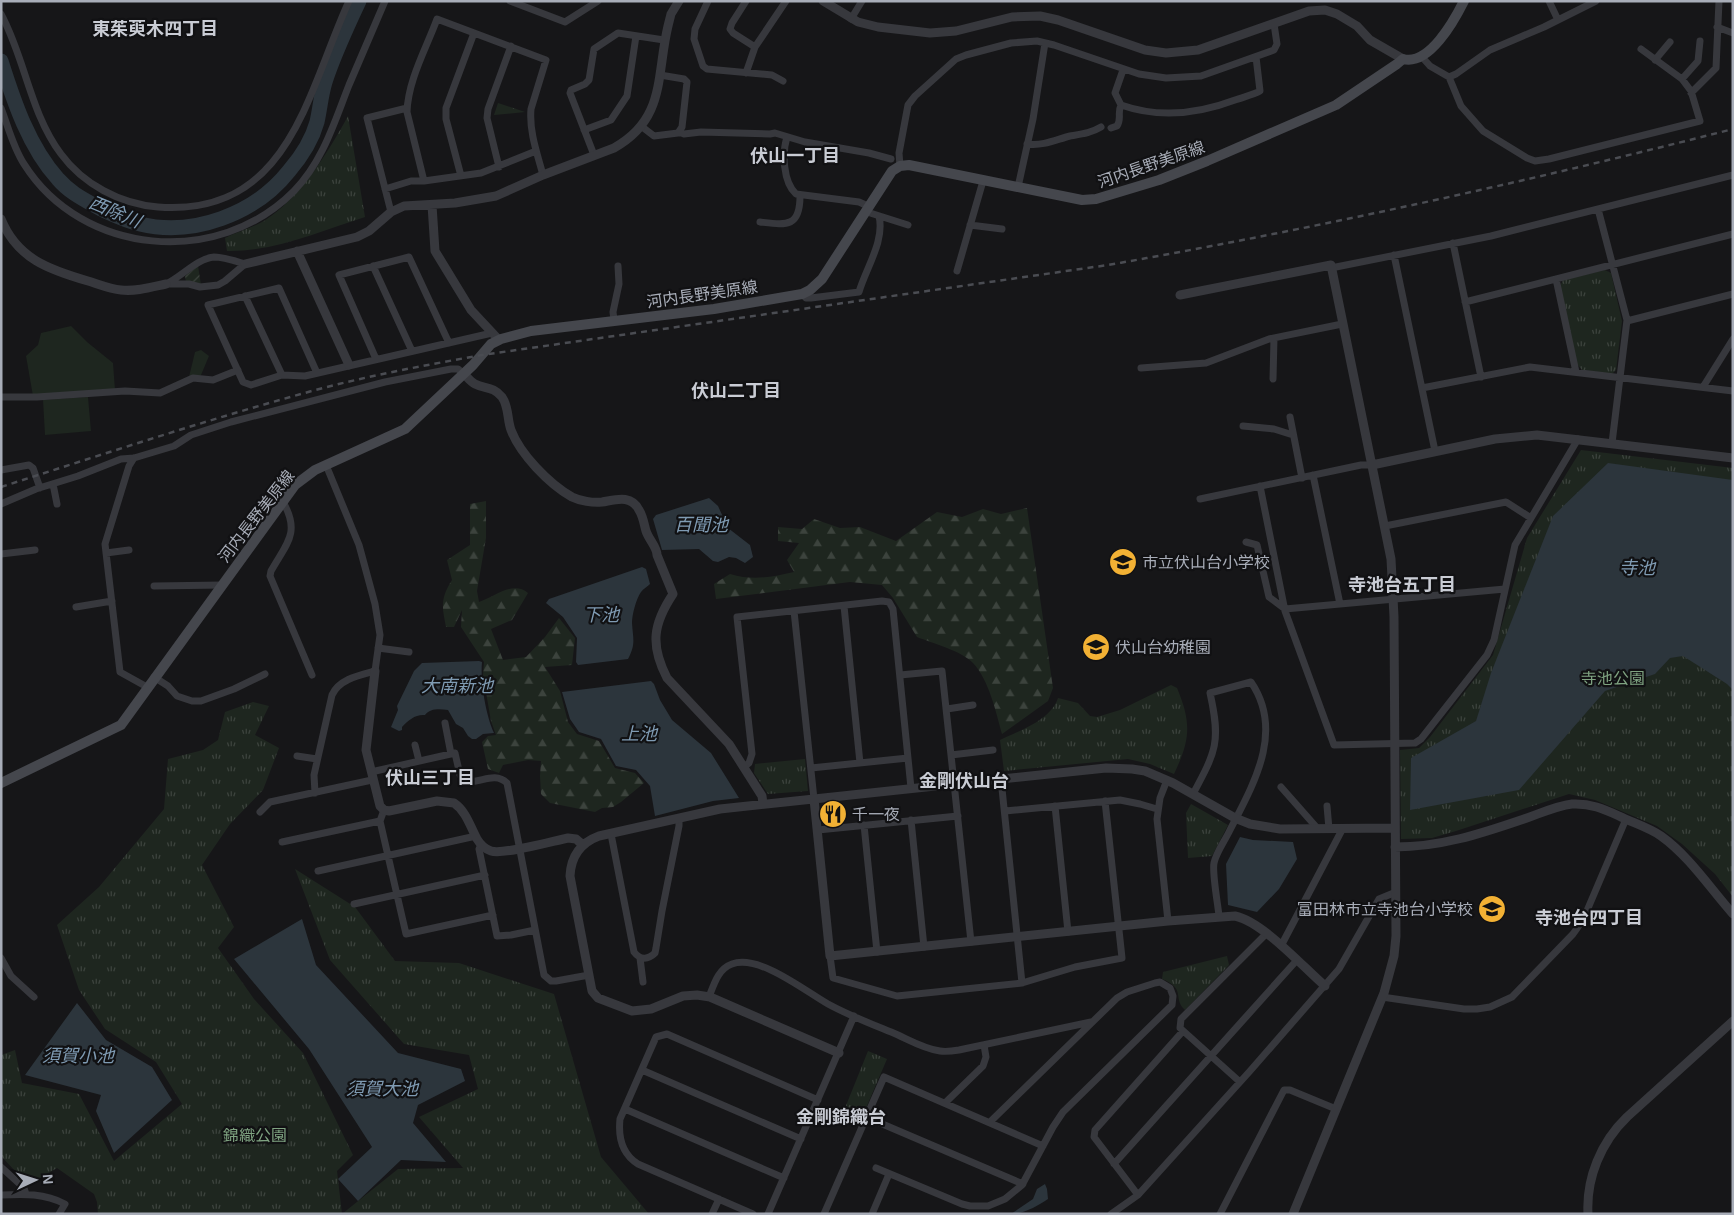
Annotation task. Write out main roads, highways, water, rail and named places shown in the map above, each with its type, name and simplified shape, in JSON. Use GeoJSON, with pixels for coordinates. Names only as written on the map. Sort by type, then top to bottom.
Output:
{"type":"FeatureCollection","features":[{"type":"Feature","properties":{"kind":"main road","name":"河内長野美原線"},"geometry":{"type":"LineString","coordinates":[[1,783],[121,725],[291,490],[302,479],[326,465],[405,429],[464,374],[496,336],[714,309],[802,294],[810,290],[822,279],[892,171],[900,166],[908,165],[941,171],[1074,199],[1096,199],[1166,178],[1336,105],[1403,59],[1410,60],[1422,57],[1444,33],[1464,1]]}},
{"type":"Feature","properties":{"kind":"water","name":"寺池"},"geometry":{"type":"Polygon","coordinates":[[[1608,463],[1733,480],[1733,690],[1727,684],[1683,656],[1670,658],[1655,674],[1605,691],[1519,790],[1410,810],[1411,758],[1476,721],[1491,673],[1553,516],[1608,463]]]}},
{"type":"Feature","properties":{"kind":"water","name":"百聞池"},"geometry":{"type":"Polygon","coordinates":[[[709,498],[718,506],[728,528],[750,545],[753,557],[745,563],[736,558],[729,557],[718,562],[713,561],[699,549],[662,550],[653,519],[656,515],[709,498]]]}},
{"type":"Feature","properties":{"kind":"water","name":"下池"},"geometry":{"type":"Polygon","coordinates":[[[642,567],[646,569],[650,584],[641,592],[637,599],[632,623],[633,645],[628,659],[578,665],[576,662],[577,638],[563,617],[546,603],[549,599],[642,567]]]}},
{"type":"Feature","properties":{"kind":"water","name":"大南新池"},"geometry":{"type":"Polygon","coordinates":[[[482,662],[484,698],[494,733],[483,734],[476,739],[472,739],[463,728],[456,724],[448,710],[442,709],[432,710],[425,715],[418,715],[412,718],[402,727],[402,730],[399,731],[391,727],[398,710],[397,706],[414,671],[422,663],[482,662]]]}},
{"type":"Feature","properties":{"kind":"water","name":"上池"},"geometry":{"type":"Polygon","coordinates":[[[651,681],[672,720],[711,753],[739,798],[713,801],[655,816],[650,786],[636,770],[616,766],[601,739],[579,732],[570,719],[562,692],[651,681]]]}},
{"type":"Feature","properties":{"kind":"water"},"geometry":{"type":"Polygon","coordinates":[[[1240,837],[1253,840],[1293,842],[1297,859],[1279,889],[1257,912],[1228,905],[1226,864],[1240,837]]]}},
{"type":"Feature","properties":{"kind":"water","name":"須賀大池"},"geometry":{"type":"Polygon","coordinates":[[[302,919],[316,965],[398,1053],[461,1069],[465,1081],[418,1105],[413,1123],[446,1162],[401,1160],[358,1201],[338,1179],[372,1147],[309,1049],[234,959],[302,919]]]}},
{"type":"Feature","properties":{"kind":"water","name":"須賀小池"},"geometry":{"type":"Polygon","coordinates":[[[77,1003],[106,1040],[152,1067],[172,1100],[114,1153],[96,1111],[101,1095],[25,1075],[77,1003]]]}},
{"type":"Feature","properties":{"kind":"water"},"geometry":{"type":"Polygon","coordinates":[[[1045,1184],[1048,1199],[1030,1209],[1011,1214],[1033,1199],[1037,1189],[1045,1184]]]}},
{"type":"Feature","properties":{"kind":"waterway","name":"西除川"},"geometry":{"type":"LineString","coordinates":[[1,61],[23,123],[39,153],[58,179],[68,188],[101,209],[135,223],[160,227],[181,227],[201,224],[241,210],[259,199],[275,186],[298,160],[315,129],[329,72],[359,1]]}},
{"type":"Feature","properties":{"kind":"railway"},"geometry":{"type":"LineString","coordinates":[[1,487],[263,405],[346,382],[391,372],[482,355],[1108,265],[1187,251],[1422,203],[1733,129]]}},
{"type":"Feature","properties":{"kind":"place","name":"市立伏山台小学校"},"geometry":{"type":"Point","coordinates":[1123,562]}},
{"type":"Feature","properties":{"kind":"place","name":"伏山台幼稚園"},"geometry":{"type":"Point","coordinates":[1096,647]}},
{"type":"Feature","properties":{"kind":"place","name":"千一夜"},"geometry":{"type":"Point","coordinates":[833,814]}},
{"type":"Feature","properties":{"kind":"place","name":"富田林市立寺池台小学校"},"geometry":{"type":"Point","coordinates":[1492,909]}},
{"type":"Feature","properties":{"kind":"district","name":"東茱萸木四丁目"},"geometry":{"type":"Point","coordinates":[155,29]}},
{"type":"Feature","properties":{"kind":"district","name":"伏山一丁目"},"geometry":{"type":"Point","coordinates":[795,156]}},
{"type":"Feature","properties":{"kind":"district","name":"伏山二丁目"},"geometry":{"type":"Point","coordinates":[736,391]}},
{"type":"Feature","properties":{"kind":"district","name":"寺池台五丁目"},"geometry":{"type":"Point","coordinates":[1402,585]}},
{"type":"Feature","properties":{"kind":"district","name":"伏山三丁目"},"geometry":{"type":"Point","coordinates":[430,778]}},
{"type":"Feature","properties":{"kind":"district","name":"金剛伏山台"},"geometry":{"type":"Point","coordinates":[964,781]}},
{"type":"Feature","properties":{"kind":"district","name":"寺池台四丁目"},"geometry":{"type":"Point","coordinates":[1589,918]}},
{"type":"Feature","properties":{"kind":"district","name":"金剛錦織台"},"geometry":{"type":"Point","coordinates":[841,1117]}},
{"type":"Feature","properties":{"kind":"park label","name":"寺池公園"},"geometry":{"type":"Point","coordinates":[1613,678]}},
{"type":"Feature","properties":{"kind":"park label","name":"錦織公園"},"geometry":{"type":"Point","coordinates":[255,1135]}}]}
